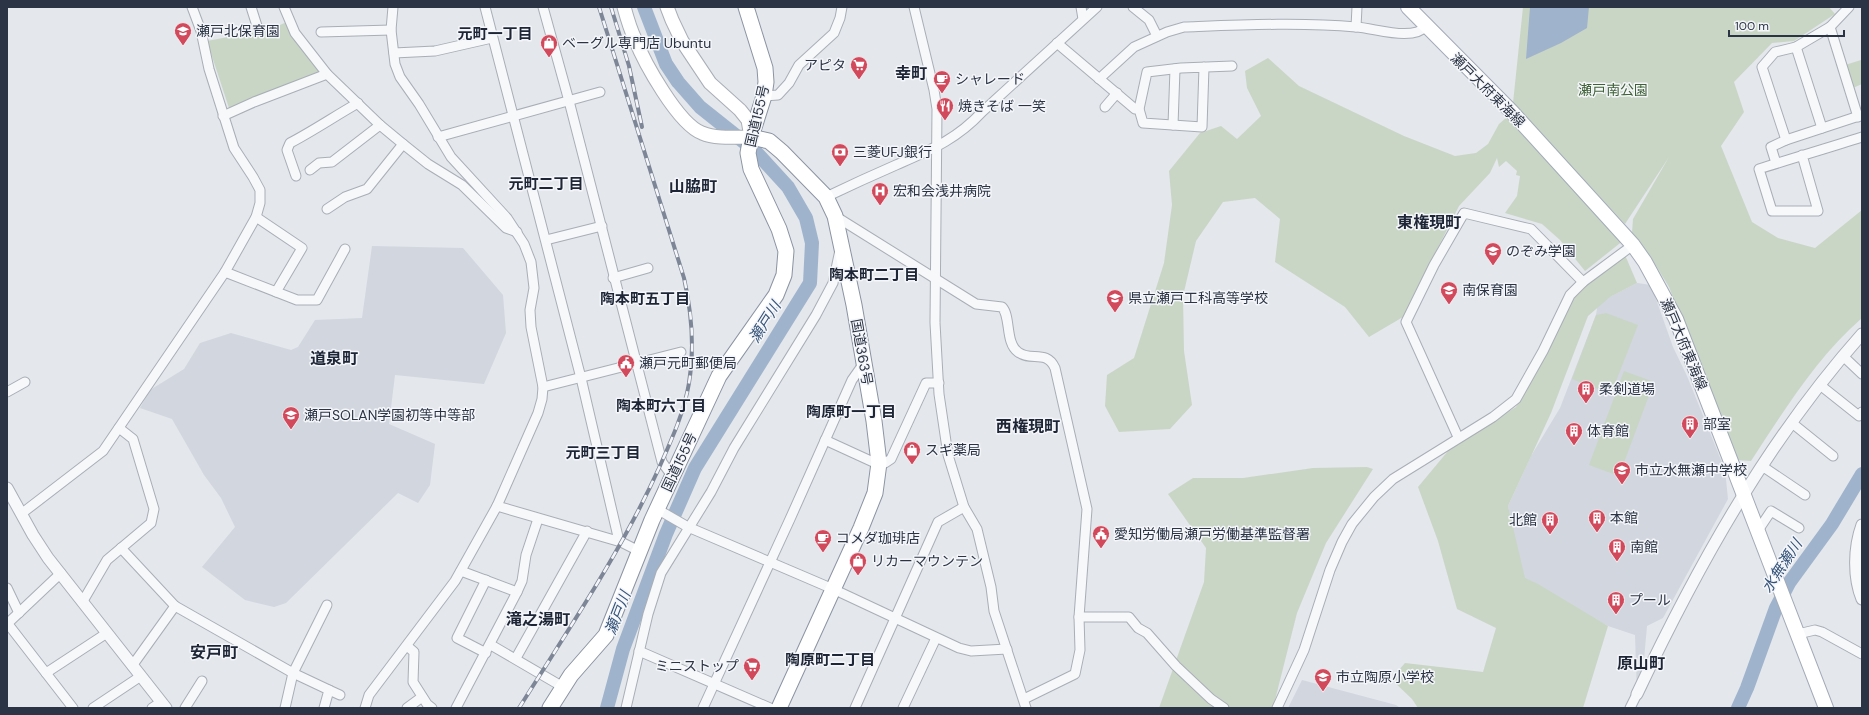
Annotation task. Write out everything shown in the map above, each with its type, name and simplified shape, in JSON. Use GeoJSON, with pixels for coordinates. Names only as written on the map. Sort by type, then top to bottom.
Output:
{"type":"FeatureCollection","features":[{"type":"Feature","properties":{"kind":"highway","name":"国道155号"},"geometry":{"type":"LineString","coordinates":[[550,708],[570,675],[606,635],[638,553],[660,511],[672,476],[719,376],[776,295],[784,275],[786,250],[779,229],[751,169],[748,153],[751,137],[764,96],[766,82],[765,68],[746,7]]}},
{"type":"Feature","properties":{"kind":"highway","name":"国道363号"},"geometry":{"type":"LineString","coordinates":[[751,137],[769,141],[782,152],[826,197],[835,216],[864,363],[879,463],[875,493],[861,528],[779,708]]}},
{"type":"Feature","properties":{"kind":"main road"},"geometry":{"type":"LineString","coordinates":[[624,7],[635,40],[664,94],[685,120],[702,133],[728,137],[751,137],[748,120],[740,110],[710,83],[682,41],[667,7]]}},
{"type":"Feature","properties":{"kind":"main road","name":"瀬戸大府東海線"},"geometry":{"type":"LineString","coordinates":[[1408,7],[1512,112],[1633,245],[1645,262],[1676,319],[1826,708]]}},
{"type":"Feature","properties":{"kind":"street"},"geometry":{"type":"LineString","coordinates":[[21,514],[103,451],[225,272],[256,218],[260,203],[260,190],[254,177],[234,148],[209,69],[201,31],[192,7]]}},
{"type":"Feature","properties":{"kind":"street"},"geometry":{"type":"LineString","coordinates":[[251,7],[257,26]]}},
{"type":"Feature","properties":{"kind":"street"},"geometry":{"type":"LineString","coordinates":[[284,7],[295,33],[327,74],[380,125],[428,164],[462,185],[506,228],[517,232]]}},
{"type":"Feature","properties":{"kind":"street"},"geometry":{"type":"LineString","coordinates":[[365,708],[369,695],[407,646],[461,571],[497,506],[538,413],[542,399],[543,387],[531,327],[530,310],[534,288],[531,262],[517,232],[507,218],[450,157],[419,104],[400,77],[395,64],[391,30],[393,7]]}},
{"type":"Feature","properties":{"kind":"street"},"geometry":{"type":"LineString","coordinates":[[485,7],[581,378],[619,541]]}},
{"type":"Feature","properties":{"kind":"street"},"geometry":{"type":"LineString","coordinates":[[543,7],[602,226],[613,278],[662,462],[672,476]]}},
{"type":"Feature","properties":{"kind":"street"},"geometry":{"type":"LineString","coordinates":[[764,96],[778,95],[789,83],[799,65],[834,33],[840,18],[842,7]]}},
{"type":"Feature","properties":{"kind":"street"},"geometry":{"type":"LineString","coordinates":[[914,7],[934,90],[937,109],[935,277],[939,384],[948,455],[964,507],[977,529],[991,587],[994,611],[1026,708]]}},
{"type":"Feature","properties":{"kind":"street"},"geometry":{"type":"LineString","coordinates":[[1081,7],[1083,20]]}},
{"type":"Feature","properties":{"kind":"street"},"geometry":{"type":"LineString","coordinates":[[826,197],[917,157],[968,127],[982,112],[1097,7]]}},
{"type":"Feature","properties":{"kind":"street"},"geometry":{"type":"LineString","coordinates":[[1132,7],[1149,20],[1157,36]]}},
{"type":"Feature","properties":{"kind":"street"},"geometry":{"type":"LineString","coordinates":[[1356,27],[1357,7]]}},
{"type":"Feature","properties":{"kind":"street"},"geometry":{"type":"LineString","coordinates":[[1786,140],[1762,67],[1775,52],[1796,47],[1830,27],[1849,7]]}},
{"type":"Feature","properties":{"kind":"street"},"geometry":{"type":"LineString","coordinates":[[1099,78],[1134,47],[1157,36],[1184,27],[1317,25],[1356,27],[1408,34],[1422,31],[1426,26]]}},
{"type":"Feature","properties":{"kind":"street"},"geometry":{"type":"LineString","coordinates":[[1776,163],[1771,147],[1786,140],[1860,116],[1830,27]]}},
{"type":"Feature","properties":{"kind":"street"},"geometry":{"type":"LineString","coordinates":[[321,32],[391,30]]}},
{"type":"Feature","properties":{"kind":"street"},"geometry":{"type":"LineString","coordinates":[[394,53],[435,51],[492,38]]}},
{"type":"Feature","properties":{"kind":"street"},"geometry":{"type":"LineString","coordinates":[[1058,43],[1134,109],[1139,109]]}},
{"type":"Feature","properties":{"kind":"street"},"geometry":{"type":"LineString","coordinates":[[1796,47],[1822,128]]}},
{"type":"Feature","properties":{"kind":"street"},"geometry":{"type":"LineString","coordinates":[[1204,67],[1202,127],[1143,123],[1140,119],[1139,109],[1147,72],[1175,69],[1204,67],[1232,66]]}},
{"type":"Feature","properties":{"kind":"street"},"geometry":{"type":"LineString","coordinates":[[1173,125],[1175,69]]}},
{"type":"Feature","properties":{"kind":"street"},"geometry":{"type":"LineString","coordinates":[[223,116],[254,102],[327,74]]}},
{"type":"Feature","properties":{"kind":"street"},"geometry":{"type":"LineString","coordinates":[[438,137],[600,92]]}},
{"type":"Feature","properties":{"kind":"street"},"geometry":{"type":"LineString","coordinates":[[1104,107],[1117,93]]}},
{"type":"Feature","properties":{"kind":"street"},"geometry":{"type":"LineString","coordinates":[[296,176],[287,150],[290,143],[358,103]]}},
{"type":"Feature","properties":{"kind":"street"},"geometry":{"type":"LineString","coordinates":[[310,170],[319,163],[332,162],[380,125]]}},
{"type":"Feature","properties":{"kind":"street"},"geometry":{"type":"LineString","coordinates":[[1802,155],[1818,211],[1772,211],[1758,169],[1776,163],[1802,155],[1862,137]]}},
{"type":"Feature","properties":{"kind":"street"},"geometry":{"type":"LineString","coordinates":[[327,209],[345,197],[367,189],[403,144]]}},
{"type":"Feature","properties":{"kind":"street"},"geometry":{"type":"LineString","coordinates":[[1458,437],[1406,322],[1434,265],[1464,213],[1531,229],[1583,282]]}},
{"type":"Feature","properties":{"kind":"street"},"geometry":{"type":"LineString","coordinates":[[835,216],[976,304],[1002,307],[1005,310],[1012,345],[1017,352],[1025,356],[1043,357],[1052,362],[1055,368],[1087,509],[1079,617],[1080,650],[1075,674],[1024,699]]}},
{"type":"Feature","properties":{"kind":"street"},"geometry":{"type":"LineString","coordinates":[[256,218],[302,248],[276,292]]}},
{"type":"Feature","properties":{"kind":"street"},"geometry":{"type":"LineString","coordinates":[[546,240],[602,226]]}},
{"type":"Feature","properties":{"kind":"street"},"geometry":{"type":"LineString","coordinates":[[626,708],[639,651],[660,573],[686,525],[710,492],[734,448],[816,315],[833,283],[841,243]]}},
{"type":"Feature","properties":{"kind":"street"},"geometry":{"type":"LineString","coordinates":[[1277,708],[1304,650],[1330,570],[1342,542],[1352,524],[1374,497],[1393,479],[1458,437],[1493,417],[1516,399],[1543,351],[1570,295],[1583,282],[1633,245]]}},
{"type":"Feature","properties":{"kind":"street"},"geometry":{"type":"LineString","coordinates":[[225,272],[297,300],[316,300],[345,249]]}},
{"type":"Feature","properties":{"kind":"street"},"geometry":{"type":"LineString","coordinates":[[613,278],[648,268]]}},
{"type":"Feature","properties":{"kind":"street"},"geometry":{"type":"LineString","coordinates":[[1630,708],[1706,555],[1743,493],[1820,385],[1862,334]]}},
{"type":"Feature","properties":{"kind":"street"},"geometry":{"type":"LineString","coordinates":[[543,387],[681,352]]}},
{"type":"Feature","properties":{"kind":"street"},"geometry":{"type":"LineString","coordinates":[[1843,356],[1862,374]]}},
{"type":"Feature","properties":{"kind":"street"},"geometry":{"type":"LineString","coordinates":[[703,708],[852,380],[864,363]]}},
{"type":"Feature","properties":{"kind":"street"},"geometry":{"type":"LineString","coordinates":[[7,392],[25,382]]}},
{"type":"Feature","properties":{"kind":"street"},"geometry":{"type":"LineString","coordinates":[[825,440],[879,463],[884,463],[891,459],[926,384],[939,384]]}},
{"type":"Feature","properties":{"kind":"street"},"geometry":{"type":"LineString","coordinates":[[1820,385],[1859,416],[1862,412]]}},
{"type":"Feature","properties":{"kind":"street"},"geometry":{"type":"LineString","coordinates":[[1792,423],[1834,456]]}},
{"type":"Feature","properties":{"kind":"street"},"geometry":{"type":"LineString","coordinates":[[83,601],[107,560],[151,523],[154,509],[133,439],[119,428]]}},
{"type":"Feature","properties":{"kind":"street"},"geometry":{"type":"LineString","coordinates":[[1762,466],[1805,495]]}},
{"type":"Feature","properties":{"kind":"street"},"geometry":{"type":"LineString","coordinates":[[7,488],[33,535],[141,676],[160,706]]}},
{"type":"Feature","properties":{"kind":"street"},"geometry":{"type":"LineString","coordinates":[[497,506],[619,541],[635,549],[638,553]]}},
{"type":"Feature","properties":{"kind":"street"},"geometry":{"type":"LineString","coordinates":[[855,708],[938,522],[964,507]]}},
{"type":"Feature","properties":{"kind":"street"},"geometry":{"type":"LineString","coordinates":[[660,511],[686,525],[770,563],[833,589],[959,648],[970,651],[1007,649]]}},
{"type":"Feature","properties":{"kind":"street"},"geometry":{"type":"LineString","coordinates":[[1757,532],[1771,511],[1799,528]]}},
{"type":"Feature","properties":{"kind":"street"},"geometry":{"type":"LineString","coordinates":[[456,708],[489,649],[522,581],[526,555],[538,519]]}},
{"type":"Feature","properties":{"kind":"street"},"geometry":{"type":"LineString","coordinates":[[1862,525],[1857,545],[1862,599]]}},
{"type":"Feature","properties":{"kind":"street"},"geometry":{"type":"LineString","coordinates":[[516,658],[587,531]]}},
{"type":"Feature","properties":{"kind":"street"},"geometry":{"type":"LineString","coordinates":[[121,548],[175,606],[293,673],[340,694]]}},
{"type":"Feature","properties":{"kind":"street"},"geometry":{"type":"LineString","coordinates":[[461,571],[517,592]]}},
{"type":"Feature","properties":{"kind":"street"},"geometry":{"type":"LineString","coordinates":[[61,573],[7,624],[73,708]]}},
{"type":"Feature","properties":{"kind":"street"},"geometry":{"type":"LineString","coordinates":[[486,580],[457,638],[516,658],[563,687]]}},
{"type":"Feature","properties":{"kind":"street"},"geometry":{"type":"LineString","coordinates":[[7,588],[19,613]]}},
{"type":"Feature","properties":{"kind":"street"},"geometry":{"type":"LineString","coordinates":[[285,708],[293,673],[328,605]]}},
{"type":"Feature","properties":{"kind":"street"},"geometry":{"type":"LineString","coordinates":[[132,666],[175,606]]}},
{"type":"Feature","properties":{"kind":"street"},"geometry":{"type":"LineString","coordinates":[[1079,617],[1129,617],[1138,628],[1147,633],[1176,666],[1211,699],[1224,708]]}},
{"type":"Feature","properties":{"kind":"street"},"geometry":{"type":"LineString","coordinates":[[1798,634],[1815,630],[1822,632],[1862,654]]}},
{"type":"Feature","properties":{"kind":"street"},"geometry":{"type":"LineString","coordinates":[[46,673],[107,633]]}},
{"type":"Feature","properties":{"kind":"street"},"geometry":{"type":"LineString","coordinates":[[904,708],[936,638]]}},
{"type":"Feature","properties":{"kind":"street"},"geometry":{"type":"LineString","coordinates":[[407,646],[414,652],[413,682],[422,697],[432,708]]}},
{"type":"Feature","properties":{"kind":"street"},"geometry":{"type":"LineString","coordinates":[[639,651],[714,682],[770,708]]}},
{"type":"Feature","properties":{"kind":"street"},"geometry":{"type":"LineString","coordinates":[[93,708],[141,676]]}},
{"type":"Feature","properties":{"kind":"street"},"geometry":{"type":"LineString","coordinates":[[186,708],[202,681]]}},
{"type":"Feature","properties":{"kind":"street"},"geometry":{"type":"LineString","coordinates":[[324,708],[329,690]]}},
{"type":"Feature","properties":{"kind":"street"},"geometry":{"type":"LineString","coordinates":[[407,708],[422,697]]}},
{"type":"Feature","properties":{"kind":"shaded area","name":"瀬戸SOLAN学園初等中等部"},"geometry":{"type":"Polygon","coordinates":[[[372,246],[463,248],[503,295],[506,333],[484,384],[395,375],[389,424],[435,444],[430,485],[418,503],[398,493],[286,603],[274,607],[245,600],[202,567],[235,527],[221,498],[204,475],[172,419],[140,408],[150,390],[184,369],[200,343],[231,333],[291,350],[298,347],[315,320],[362,318],[372,246]]]}},
{"type":"Feature","properties":{"kind":"shaded area","name":"市立水無瀬中学校"},"geometry":{"type":"Polygon","coordinates":[[[1637,283],[1651,285],[1673,347],[1687,376],[1725,470],[1728,499],[1663,618],[1647,626],[1642,682],[1637,694],[1635,635],[1608,626],[1523,579],[1508,506],[1531,456],[1560,408],[1596,315],[1598,303],[1637,283]]]}},
{"type":"Feature","properties":{"kind":"shaded area","name":"市立陶原小学校"},"geometry":{"type":"Polygon","coordinates":[[[1302,680],[1396,705],[1400,708],[1288,708],[1302,680]]]}},
{"type":"Feature","properties":{"kind":"green space","name":"瀬戸南公園"},"geometry":{"type":"Polygon","coordinates":[[[1523,7],[1829,7],[1835,14],[1794,41],[1772,43],[1734,82],[1744,112],[1721,146],[1752,222],[1778,238],[1815,248],[1862,210],[1862,318],[1845,334],[1815,368],[1788,404],[1751,461],[1736,460],[1669,287],[1650,256],[1632,233],[1633,219],[1669,157],[1625,224],[1513,103],[1523,7]]]}},
{"type":"Feature","properties":{"kind":"green space"},"geometry":{"type":"Polygon","coordinates":[[[289,21],[322,73],[229,108],[207,41],[271,29],[289,21]]]}},
{"type":"Feature","properties":{"kind":"green space"},"geometry":{"type":"Polygon","coordinates":[[[1268,58],[1299,86],[1404,136],[1455,156],[1476,153],[1488,144],[1499,124],[1507,117],[1624,240],[1585,271],[1560,240],[1542,224],[1505,213],[1517,196],[1520,176],[1516,175],[1517,171],[1506,161],[1499,167],[1497,158],[1490,173],[1459,206],[1403,317],[1369,337],[1345,307],[1275,262],[1280,219],[1255,198],[1223,202],[1196,241],[1183,296],[1184,351],[1192,405],[1170,429],[1119,432],[1105,406],[1107,375],[1134,358],[1164,263],[1172,205],[1169,171],[1200,133],[1221,126],[1237,139],[1261,116],[1247,88],[1245,71],[1268,58]]]}},
{"type":"Feature","properties":{"kind":"green space"},"geometry":{"type":"Polygon","coordinates":[[[1861,60],[1862,84],[1853,88],[1845,65],[1861,60]]]}},
{"type":"Feature","properties":{"kind":"green space"},"geometry":{"type":"Polygon","coordinates":[[[1625,255],[1637,283],[1610,297],[1588,316],[1551,413],[1508,506],[1525,578],[1538,584],[1608,626],[1583,708],[1418,708],[1412,699],[1391,679],[1405,663],[1483,672],[1496,628],[1457,609],[1438,541],[1418,487],[1453,445],[1516,407],[1577,288],[1625,255]]]}},
{"type":"Feature","properties":{"kind":"green space"},"geometry":{"type":"Polygon","coordinates":[[[1606,313],[1638,325],[1611,394],[1572,379],[1596,315],[1606,313]]]}},
{"type":"Feature","properties":{"kind":"green space"},"geometry":{"type":"Polygon","coordinates":[[[1624,371],[1654,382],[1619,476],[1589,465],[1624,371]]]}},
{"type":"Feature","properties":{"kind":"green space"},"geometry":{"type":"Polygon","coordinates":[[[1367,467],[1373,469],[1326,543],[1297,613],[1273,708],[1159,708],[1204,582],[1206,548],[1168,494],[1193,478],[1243,478],[1313,468],[1367,467]]]}},
{"type":"Feature","properties":{"kind":"water"},"geometry":{"type":"Polygon","coordinates":[[[1530,7],[1589,7],[1587,28],[1561,43],[1526,59],[1530,7]]]}},
{"type":"Feature","properties":{"kind":"waterway","name":"瀬戸川"},"geometry":{"type":"LineString","coordinates":[[607,708],[623,649],[666,534],[695,468],[810,283],[812,243],[806,218],[788,187],[754,150],[700,107],[678,82],[666,64],[644,7]]}},
{"type":"Feature","properties":{"kind":"waterway","name":"水無瀬川"},"geometry":{"type":"LineString","coordinates":[[1738,708],[1747,688],[1776,608],[1789,583],[1832,524],[1862,474]]}},
{"type":"Feature","properties":{"kind":"railway"},"geometry":{"type":"LineString","coordinates":[[519,708],[611,560],[644,499],[677,427],[687,394],[691,370],[692,330],[684,278],[599,7]]}},
{"type":"Feature","properties":{"kind":"railway"},"geometry":{"type":"LineString","coordinates":[[611,7],[629,66],[642,127]]}},
{"type":"Feature","properties":{"kind":"place","name":"瀬戸北保育園"},"geometry":{"type":"Point","coordinates":[183,46]}},
{"type":"Feature","properties":{"kind":"place","name":"ベーグル専門店 Ubuntu"},"geometry":{"type":"Point","coordinates":[549,58]}},
{"type":"Feature","properties":{"kind":"place","name":"アピタ"},"geometry":{"type":"Point","coordinates":[859,80]}},
{"type":"Feature","properties":{"kind":"place","name":"シャレード"},"geometry":{"type":"Point","coordinates":[942,94]}},
{"type":"Feature","properties":{"kind":"place","name":"焼きそば 一笑"},"geometry":{"type":"Point","coordinates":[945,121]}},
{"type":"Feature","properties":{"kind":"place","name":"三菱UFJ銀行"},"geometry":{"type":"Point","coordinates":[840,167]}},
{"type":"Feature","properties":{"kind":"place","name":"宏和会浅井病院"},"geometry":{"type":"Point","coordinates":[880,206]}},
{"type":"Feature","properties":{"kind":"place","name":"のぞみ学園"},"geometry":{"type":"Point","coordinates":[1493,266]}},
{"type":"Feature","properties":{"kind":"place","name":"南保育園"},"geometry":{"type":"Point","coordinates":[1449,305]}},
{"type":"Feature","properties":{"kind":"place","name":"県立瀬戸工科高等学校"},"geometry":{"type":"Point","coordinates":[1115,313]}},
{"type":"Feature","properties":{"kind":"place","name":"瀬戸元町郵便局"},"geometry":{"type":"Point","coordinates":[626,378]}},
{"type":"Feature","properties":{"kind":"place","name":"柔剣道場"},"geometry":{"type":"Point","coordinates":[1586,404]}},
{"type":"Feature","properties":{"kind":"place","name":"瀬戸SOLAN学園初等中等部"},"geometry":{"type":"Point","coordinates":[291,430]}},
{"type":"Feature","properties":{"kind":"place","name":"部室"},"geometry":{"type":"Point","coordinates":[1690,439]}},
{"type":"Feature","properties":{"kind":"place","name":"体育館"},"geometry":{"type":"Point","coordinates":[1574,446]}},
{"type":"Feature","properties":{"kind":"place","name":"スギ薬局"},"geometry":{"type":"Point","coordinates":[912,465]}},
{"type":"Feature","properties":{"kind":"place","name":"市立水無瀬中学校"},"geometry":{"type":"Point","coordinates":[1622,485]}},
{"type":"Feature","properties":{"kind":"place","name":"本館"},"geometry":{"type":"Point","coordinates":[1597,533]}},
{"type":"Feature","properties":{"kind":"place","name":"北館"},"geometry":{"type":"Point","coordinates":[1550,535]}},
{"type":"Feature","properties":{"kind":"place","name":"愛知労働局瀬戸労働基準監督署"},"geometry":{"type":"Point","coordinates":[1101,549]}},
{"type":"Feature","properties":{"kind":"place","name":"コメダ珈琲店"},"geometry":{"type":"Point","coordinates":[823,553]}},
{"type":"Feature","properties":{"kind":"place","name":"南館"},"geometry":{"type":"Point","coordinates":[1617,562]}},
{"type":"Feature","properties":{"kind":"place","name":"リカーマウンテン"},"geometry":{"type":"Point","coordinates":[858,576]}},
{"type":"Feature","properties":{"kind":"place","name":"プール"},"geometry":{"type":"Point","coordinates":[1616,615]}},
{"type":"Feature","properties":{"kind":"place","name":"ミニストップ"},"geometry":{"type":"Point","coordinates":[752,681]}},
{"type":"Feature","properties":{"kind":"place","name":"市立陶原小学校"},"geometry":{"type":"Point","coordinates":[1323,692]}},
{"type":"Feature","properties":{"kind":"district","name":"元町一丁目"},"geometry":{"type":"Point","coordinates":[495,34]}},
{"type":"Feature","properties":{"kind":"district","name":"幸町"},"geometry":{"type":"Point","coordinates":[911,73]}},
{"type":"Feature","properties":{"kind":"district","name":"元町二丁目"},"geometry":{"type":"Point","coordinates":[546,184]}},
{"type":"Feature","properties":{"kind":"district","name":"山脇町"},"geometry":{"type":"Point","coordinates":[693,186]}},
{"type":"Feature","properties":{"kind":"district","name":"東権現町"},"geometry":{"type":"Point","coordinates":[1429,222]}},
{"type":"Feature","properties":{"kind":"district","name":"陶本町二丁目"},"geometry":{"type":"Point","coordinates":[874,275]}},
{"type":"Feature","properties":{"kind":"district","name":"陶本町五丁目"},"geometry":{"type":"Point","coordinates":[645,299]}},
{"type":"Feature","properties":{"kind":"district","name":"道泉町"},"geometry":{"type":"Point","coordinates":[334,358]}},
{"type":"Feature","properties":{"kind":"district","name":"陶本町六丁目"},"geometry":{"type":"Point","coordinates":[661,406]}},
{"type":"Feature","properties":{"kind":"district","name":"陶原町一丁目"},"geometry":{"type":"Point","coordinates":[851,412]}},
{"type":"Feature","properties":{"kind":"district","name":"西権現町"},"geometry":{"type":"Point","coordinates":[1028,426]}},
{"type":"Feature","properties":{"kind":"district","name":"元町三丁目"},"geometry":{"type":"Point","coordinates":[603,453]}},
{"type":"Feature","properties":{"kind":"district","name":"滝之湯町"},"geometry":{"type":"Point","coordinates":[538,619]}},
{"type":"Feature","properties":{"kind":"district","name":"安戸町"},"geometry":{"type":"Point","coordinates":[214,652]}},
{"type":"Feature","properties":{"kind":"district","name":"陶原町二丁目"},"geometry":{"type":"Point","coordinates":[830,660]}},
{"type":"Feature","properties":{"kind":"district","name":"原山町"},"geometry":{"type":"Point","coordinates":[1641,663]}}]}
